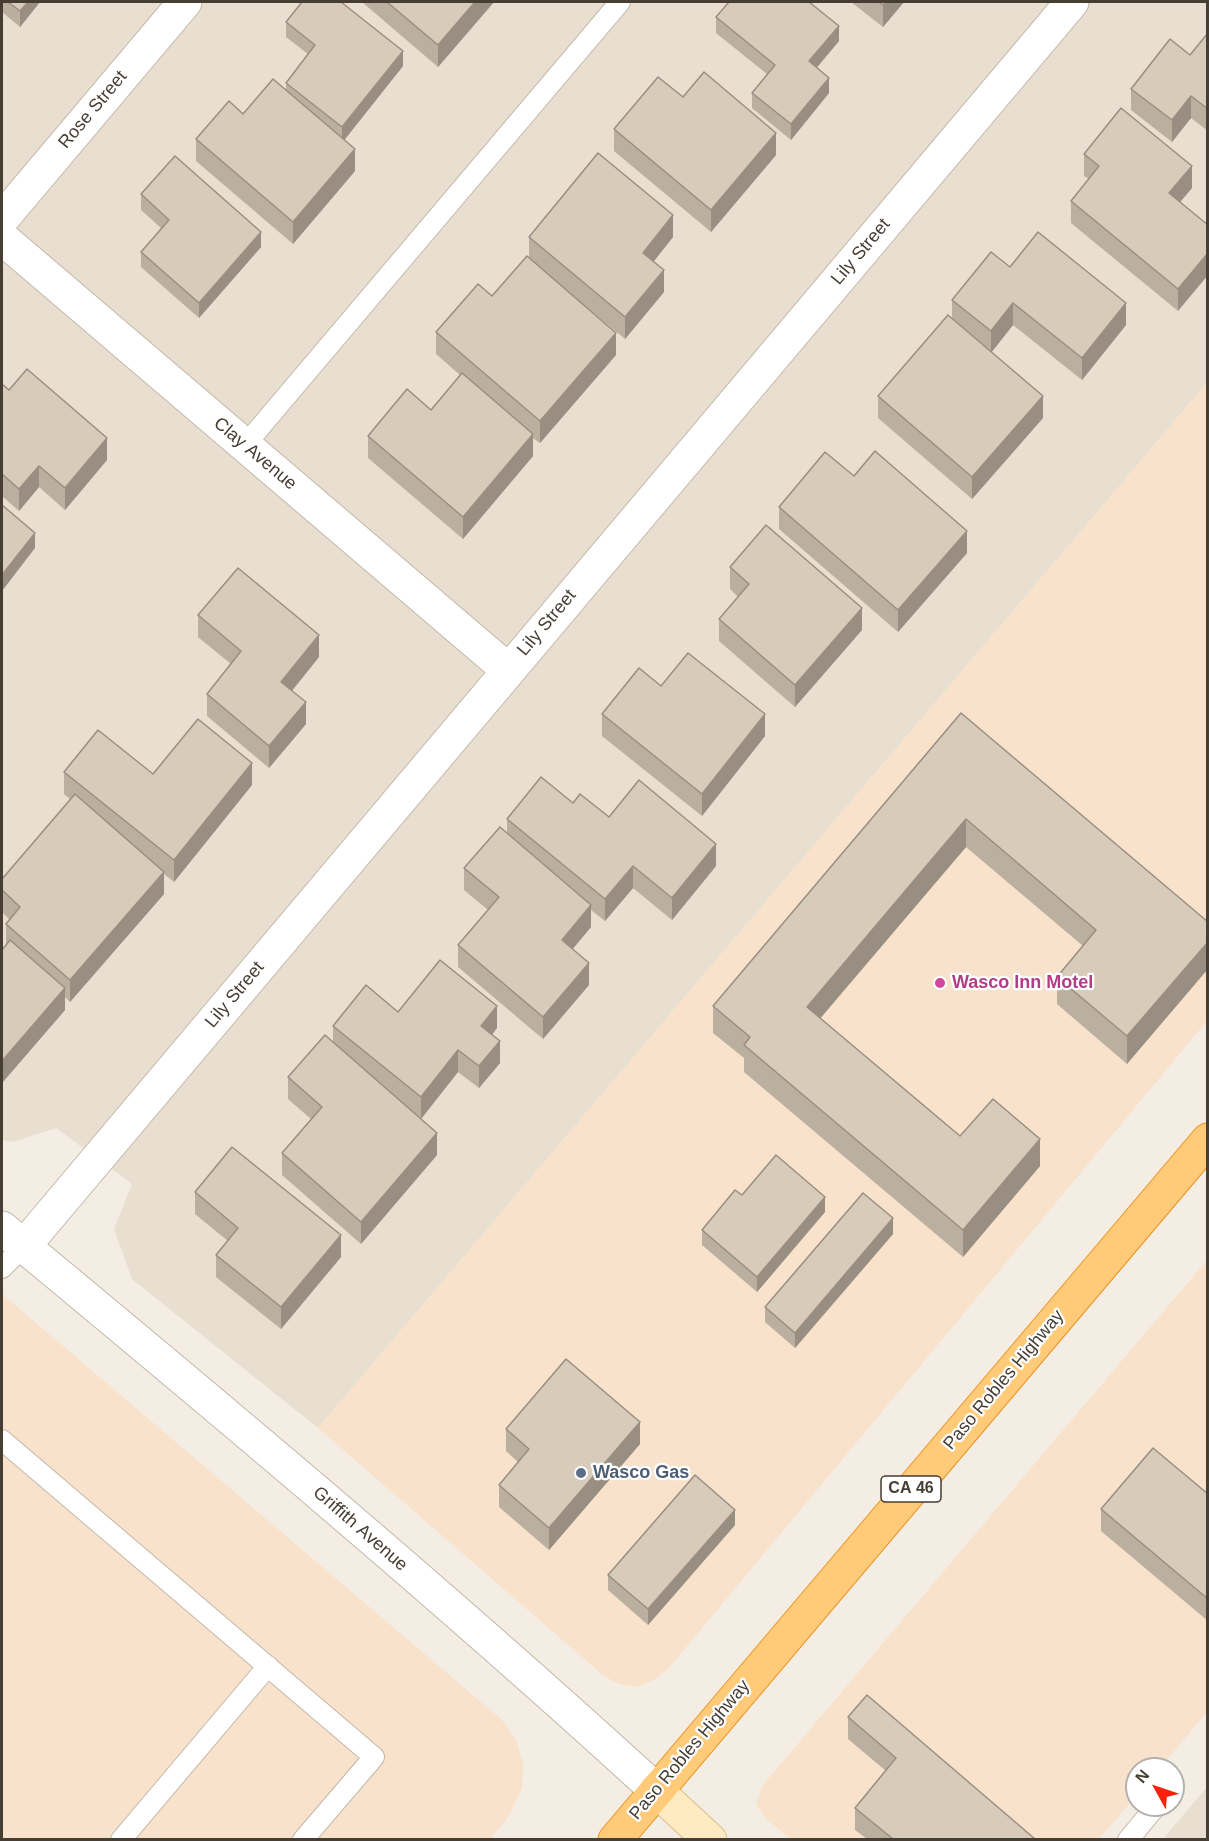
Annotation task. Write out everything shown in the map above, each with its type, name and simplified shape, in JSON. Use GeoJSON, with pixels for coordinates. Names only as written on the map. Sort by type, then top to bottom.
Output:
{"type":"FeatureCollection","features":[{"type":"Feature","properties":{"kind":"highway","name":"Paso Robles Highway"},"geometry":{"type":"LineString","coordinates":[[615,1839],[1208,1140]]}},
{"type":"Feature","properties":{"kind":"main road","name":"Griffith Avenue"},"geometry":{"type":"LineString","coordinates":[[656,1790],[710,1839]]}},
{"type":"Feature","properties":{"kind":"street","name":"Rose Street"},"geometry":{"type":"LineString","coordinates":[[2,219],[185,2]]}},
{"type":"Feature","properties":{"kind":"street","name":"Lily Street"},"geometry":{"type":"LineString","coordinates":[[9,1247],[508,670],[1072,2]]}},
{"type":"Feature","properties":{"kind":"street","name":"Clay Avenue"},"geometry":{"type":"LineString","coordinates":[[2,238],[508,670]]}},
{"type":"Feature","properties":{"kind":"street","name":"Griffith Avenue"},"geometry":{"type":"LineString","coordinates":[[9,1247],[290,1469],[578,1718],[656,1790]]}},
{"type":"Feature","properties":{"kind":"lane"},"geometry":{"type":"LineString","coordinates":[[245,446],[620,2]]}},
{"type":"Feature","properties":{"kind":"lane"},"geometry":{"type":"LineString","coordinates":[[2,1440],[374,1757],[303,1839]]}},
{"type":"Feature","properties":{"kind":"lane"},"geometry":{"type":"LineString","coordinates":[[121,1839],[268,1666]]}},
{"type":"Feature","properties":{"kind":"lane"},"geometry":{"type":"LineString","coordinates":[[1128,1839],[1147,1817]]}},
{"type":"Feature","properties":{"kind":"shaded area"},"geometry":{"type":"Polygon","coordinates":[[[2,2],[1207,2],[1207,383],[318,1428],[132,1279],[114,1229],[132,1184],[56,1128],[13,1142],[2,1140],[2,2]]]}},
{"type":"Feature","properties":{"kind":"shaded area"},"geometry":{"type":"Polygon","coordinates":[[[1207,383],[1207,1021],[668,1669],[654,1680],[637,1687],[619,1684],[604,1676],[318,1428],[1207,383]]]}},
{"type":"Feature","properties":{"kind":"shaded area"},"geometry":{"type":"Polygon","coordinates":[[[1207,1260],[1207,1712],[1169,1757],[1125,1757],[1125,1809],[1099,1839],[791,1839],[765,1818],[756,1803],[763,1785],[1207,1260]]]}},
{"type":"Feature","properties":{"kind":"shaded area"},"geometry":{"type":"Polygon","coordinates":[[[2,1294],[502,1720],[516,1740],[523,1763],[522,1788],[509,1816],[490,1839],[2,1839],[2,1294]]]}},
{"type":"Feature","properties":{"kind":"shaded area"},"geometry":{"type":"Polygon","coordinates":[[[1207,1787],[1207,1839],[1163,1839],[1182,1817],[1185,1817],[1185,1813],[1207,1787]]]}},
{"type":"Feature","properties":{"kind":"building"},"geometry":{"type":"Polygon","coordinates":[[[8,2],[28,2],[20,11],[8,2]]]}},
{"type":"Feature","properties":{"kind":"building"},"geometry":{"type":"Polygon","coordinates":[[[302,2],[341,2],[403,51],[342,127],[286,83],[315,45],[286,22],[302,2]]]}},
{"type":"Feature","properties":{"kind":"building"},"geometry":{"type":"Polygon","coordinates":[[[387,2],[475,2],[438,45],[387,2]]]}},
{"type":"Feature","properties":{"kind":"building"},"geometry":{"type":"Polygon","coordinates":[[[729,2],[809,2],[839,26],[809,61],[829,78],[791,124],[752,93],[775,65],[716,17],[729,2]]]}},
{"type":"Feature","properties":{"kind":"building"},"geometry":{"type":"Polygon","coordinates":[[[1208,33],[1208,109],[1191,96],[1172,120],[1131,89],[1170,39],[1190,55],[1208,33]]]}},
{"type":"Feature","properties":{"kind":"building"},"geometry":{"type":"Polygon","coordinates":[[[704,72],[776,133],[711,210],[614,129],[658,77],[683,97],[704,72]]]}},
{"type":"Feature","properties":{"kind":"building"},"geometry":{"type":"Polygon","coordinates":[[[273,79],[355,149],[293,222],[196,139],[229,101],[243,114],[273,79]]]}},
{"type":"Feature","properties":{"kind":"building"},"geometry":{"type":"Polygon","coordinates":[[[1121,108],[1192,166],[1169,193],[1208,225],[1208,253],[1178,289],[1071,201],[1099,166],[1084,154],[1121,108]]]}},
{"type":"Feature","properties":{"kind":"building"},"geometry":{"type":"Polygon","coordinates":[[[598,153],[673,215],[643,253],[664,270],[625,317],[529,237],[598,153]]]}},
{"type":"Feature","properties":{"kind":"building"},"geometry":{"type":"Polygon","coordinates":[[[175,156],[261,232],[199,303],[141,252],[169,220],[141,194],[175,156]]]}},
{"type":"Feature","properties":{"kind":"building"},"geometry":{"type":"Polygon","coordinates":[[[1038,232],[1126,303],[1082,358],[1013,303],[991,331],[952,300],[991,252],[1010,267],[1038,232]]]}},
{"type":"Feature","properties":{"kind":"building"},"geometry":{"type":"Polygon","coordinates":[[[527,256],[616,333],[540,421],[436,332],[478,284],[492,296],[527,256]]]}},
{"type":"Feature","properties":{"kind":"building"},"geometry":{"type":"Polygon","coordinates":[[[948,315],[1043,396],[972,477],[878,396],[948,315]]]}},
{"type":"Feature","properties":{"kind":"building"},"geometry":{"type":"Polygon","coordinates":[[[27,369],[107,438],[65,488],[39,466],[19,489],[2,474],[2,384],[9,390],[27,369]]]}},
{"type":"Feature","properties":{"kind":"building"},"geometry":{"type":"Polygon","coordinates":[[[462,373],[533,434],[463,517],[368,436],[407,389],[431,410],[462,373]]]}},
{"type":"Feature","properties":{"kind":"building"},"geometry":{"type":"Polygon","coordinates":[[[875,451],[967,531],[898,610],[779,507],[825,452],[854,476],[875,451]]]}},
{"type":"Feature","properties":{"kind":"building"},"geometry":{"type":"Polygon","coordinates":[[[2,505],[35,533],[2,575],[2,505]]]}},
{"type":"Feature","properties":{"kind":"building"},"geometry":{"type":"Polygon","coordinates":[[[766,525],[862,608],[795,685],[719,619],[749,584],[730,567],[766,525]]]}},
{"type":"Feature","properties":{"kind":"building"},"geometry":{"type":"Polygon","coordinates":[[[238,568],[319,635],[281,682],[306,702],[269,746],[207,694],[241,651],[198,615],[238,568]]]}},
{"type":"Feature","properties":{"kind":"building"},"geometry":{"type":"Polygon","coordinates":[[[688,653],[765,714],[702,794],[602,714],[639,668],[661,686],[688,653]]]}},
{"type":"Feature","properties":{"kind":"building"},"geometry":{"type":"Polygon","coordinates":[[[961,713],[1208,922],[1208,942],[1127,1036],[1057,977],[1096,930],[966,819],[807,1007],[960,1136],[993,1099],[1040,1139],[963,1230],[744,1045],[750,1037],[713,1006],[961,713]]]}},
{"type":"Feature","properties":{"kind":"building"},"geometry":{"type":"Polygon","coordinates":[[[198,719],[252,763],[174,860],[64,772],[98,730],[153,774],[198,719]]]}},
{"type":"Feature","properties":{"kind":"building"},"geometry":{"type":"Polygon","coordinates":[[[541,777],[573,803],[580,794],[609,817],[639,780],[716,844],[672,898],[633,866],[605,899],[507,819],[541,777]]]}},
{"type":"Feature","properties":{"kind":"building"},"geometry":{"type":"Polygon","coordinates":[[[75,794],[164,872],[70,980],[6,924],[20,907],[2,890],[2,879],[75,794]]]}},
{"type":"Feature","properties":{"kind":"building"},"geometry":{"type":"Polygon","coordinates":[[[500,827],[591,905],[562,940],[589,963],[543,1017],[458,945],[499,897],[464,868],[500,827]]]}},
{"type":"Feature","properties":{"kind":"building"},"geometry":{"type":"Polygon","coordinates":[[[10,940],[65,988],[2,1061],[2,950],[10,940]]]}},
{"type":"Feature","properties":{"kind":"building"},"geometry":{"type":"Polygon","coordinates":[[[440,960],[497,1006],[481,1026],[500,1041],[479,1066],[458,1050],[421,1097],[333,1026],[366,985],[398,1012],[440,960]]]}},
{"type":"Feature","properties":{"kind":"building"},"geometry":{"type":"Polygon","coordinates":[[[325,1035],[437,1133],[361,1222],[282,1153],[322,1107],[288,1077],[325,1035]]]}},
{"type":"Feature","properties":{"kind":"building"},"geometry":{"type":"Polygon","coordinates":[[[232,1147],[341,1235],[281,1307],[216,1255],[238,1228],[195,1192],[232,1147]]]}},
{"type":"Feature","properties":{"kind":"building"},"geometry":{"type":"Polygon","coordinates":[[[776,1155],[825,1197],[757,1277],[702,1230],[735,1190],[742,1195],[776,1155]]]}},
{"type":"Feature","properties":{"kind":"building"},"geometry":{"type":"Polygon","coordinates":[[[863,1193],[893,1218],[795,1333],[765,1307],[863,1193]]]}},
{"type":"Feature","properties":{"kind":"building"},"geometry":{"type":"Polygon","coordinates":[[[566,1359],[640,1422],[549,1528],[499,1485],[529,1449],[506,1429],[566,1359]]]}},
{"type":"Feature","properties":{"kind":"building"},"geometry":{"type":"Polygon","coordinates":[[[1153,1448],[1208,1494],[1208,1599],[1101,1509],[1153,1448]]]}},
{"type":"Feature","properties":{"kind":"building"},"geometry":{"type":"Polygon","coordinates":[[[695,1475],[735,1510],[648,1609],[608,1575],[695,1475]]]}},
{"type":"Feature","properties":{"kind":"building"},"geometry":{"type":"Polygon","coordinates":[[[867,1695],[1035,1839],[893,1839],[855,1808],[896,1758],[848,1717],[867,1695]]]}},
{"type":"Feature","properties":{"kind":"place","name":"Wasco Inn Motel"},"geometry":{"type":"Point","coordinates":[940,983]}},
{"type":"Feature","properties":{"kind":"place","name":"Wasco Gas"},"geometry":{"type":"Point","coordinates":[581,1473]}}]}
